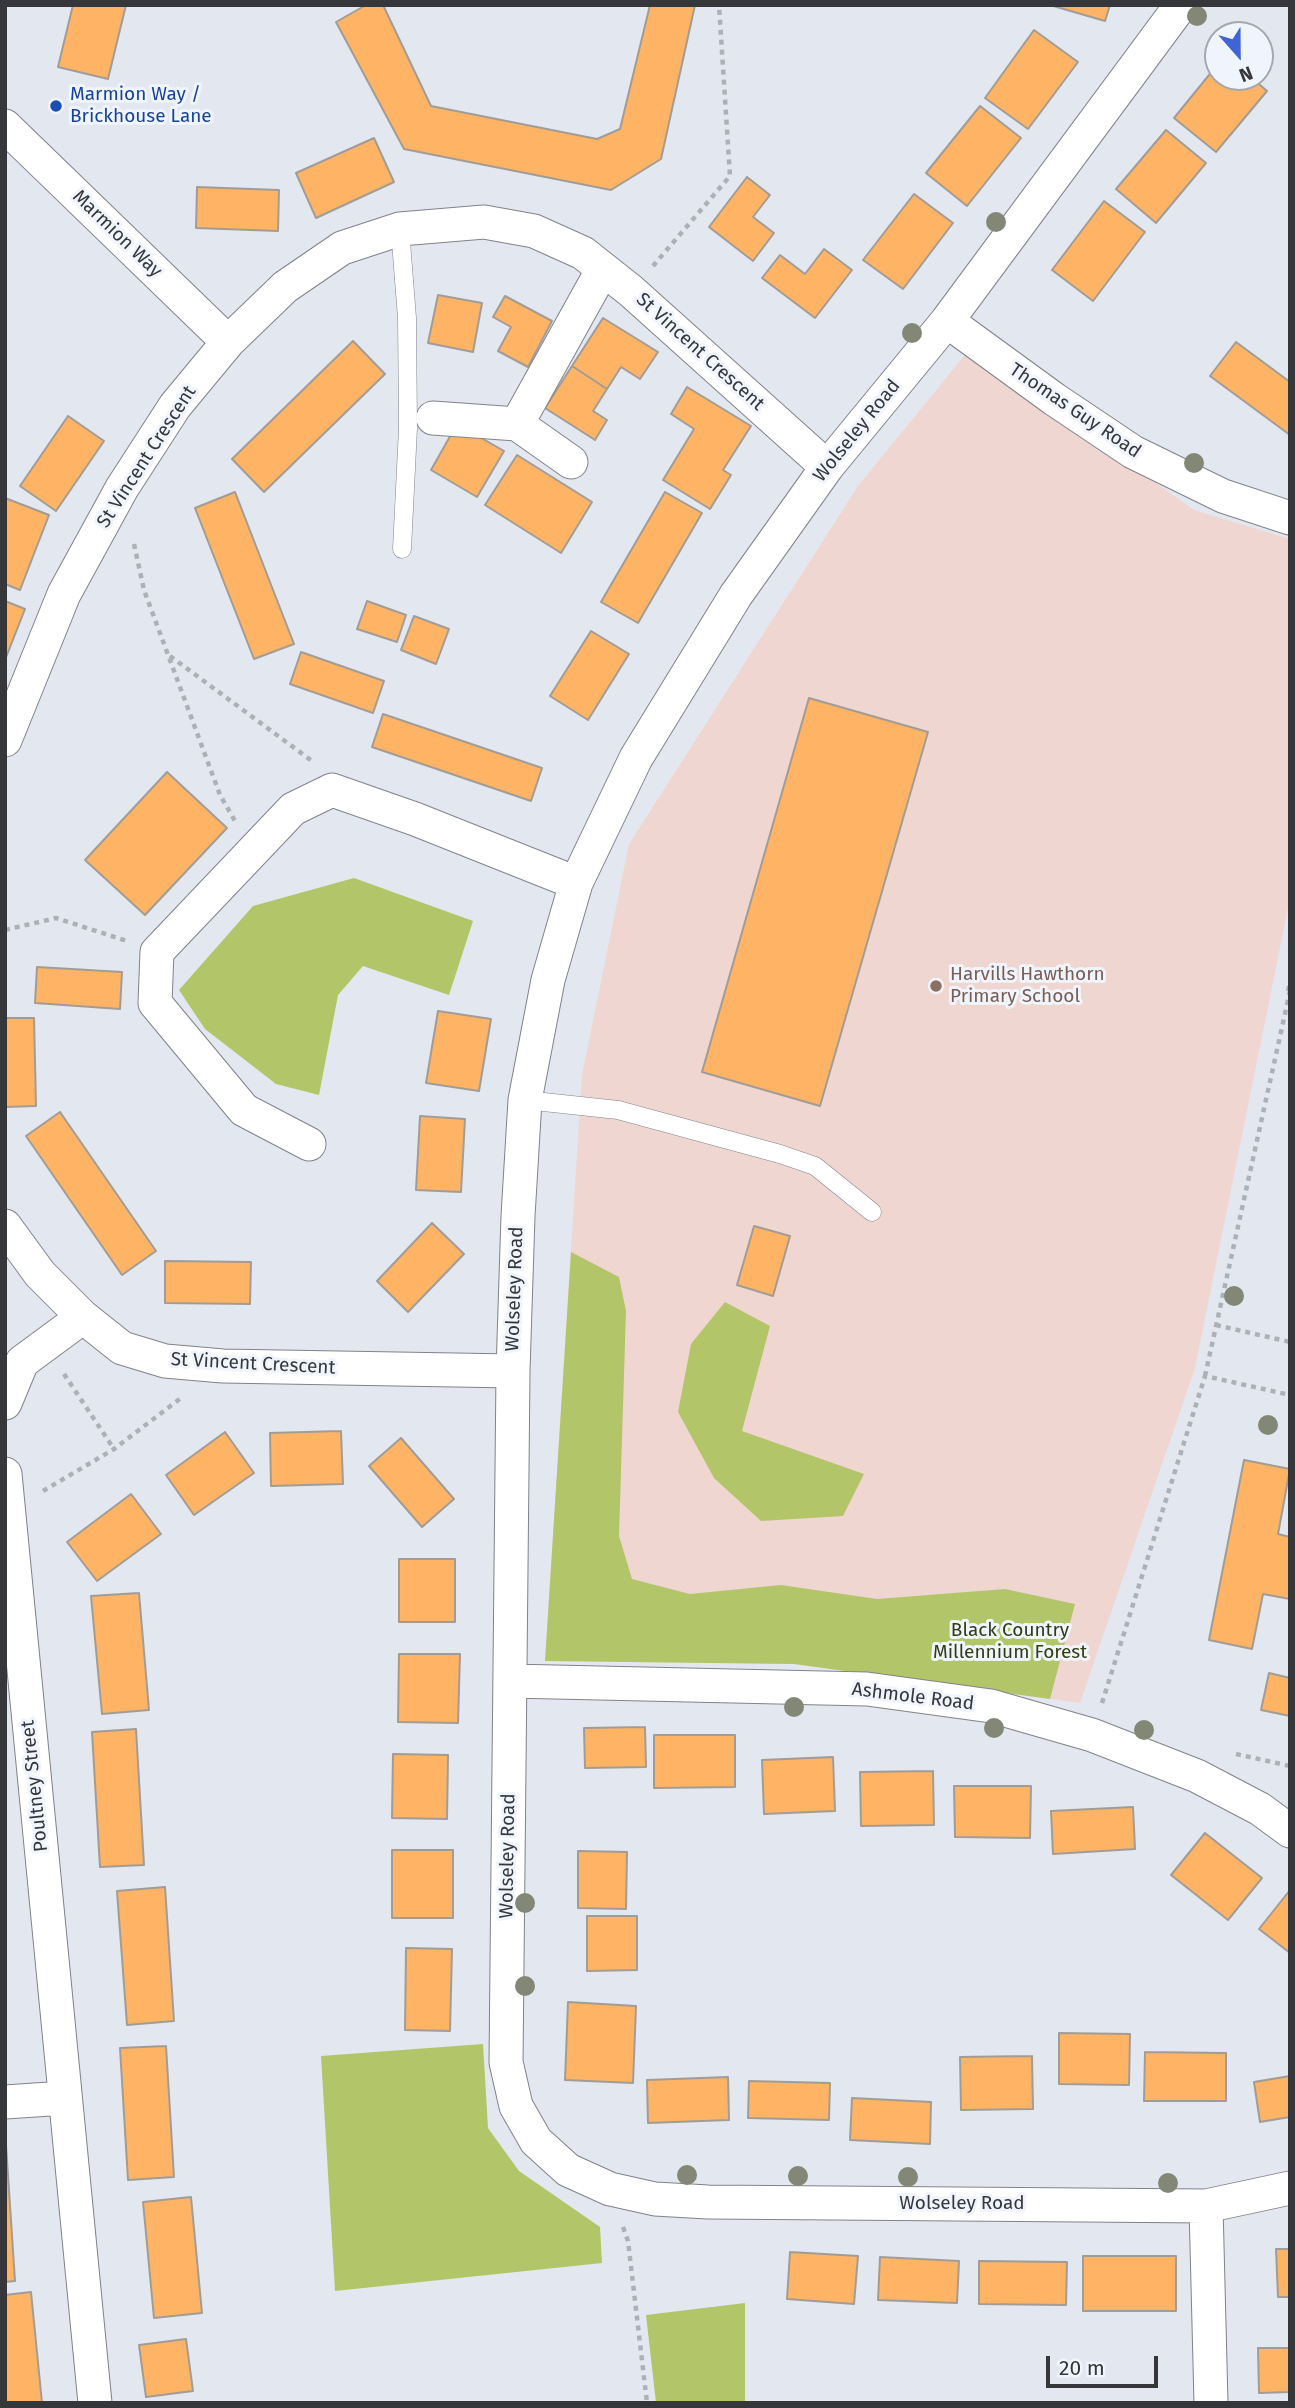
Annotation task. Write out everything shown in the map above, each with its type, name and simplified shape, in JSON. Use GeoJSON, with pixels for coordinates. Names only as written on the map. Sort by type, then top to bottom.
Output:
{"type":"FeatureCollection","features":[{"type":"Feature","properties":{"kind":"street","name":"Wolseley Road"},"geometry":{"type":"LineString","coordinates":[[1181,5],[947,321],[827,467],[736,595],[643,747],[576,883],[548,980],[525,1100],[517,1216],[506,2062],[516,2106],[537,2141],[568,2170],[610,2189],[655,2199],[708,2202],[1206,2206],[1290,2188]]}},
{"type":"Feature","properties":{"kind":"street","name":"Marmion Way"},"geometry":{"type":"LineString","coordinates":[[5,125],[228,342]]}},
{"type":"Feature","properties":{"kind":"street","name":"St Vincent Crescent"},"geometry":{"type":"LineString","coordinates":[[5,740],[64,594],[122,488],[175,406],[228,342],[285,287],[342,248],[400,229],[484,222],[534,231],[583,253],[631,291],[827,467]]}},
{"type":"Feature","properties":{"kind":"street"},"geometry":{"type":"LineString","coordinates":[[517,425],[603,269]]}},
{"type":"Feature","properties":{"kind":"street","name":"Thomas Guy Road"},"geometry":{"type":"LineString","coordinates":[[947,321],[1054,399],[1133,452],[1223,496],[1290,518]]}},
{"type":"Feature","properties":{"kind":"street"},"geometry":{"type":"LineString","coordinates":[[433,418],[517,425],[571,463]]}},
{"type":"Feature","properties":{"kind":"street"},"geometry":{"type":"LineString","coordinates":[[309,1144],[244,1111],[155,1003],[158,952],[293,809],[332,790],[415,819],[576,883]]}},
{"type":"Feature","properties":{"kind":"street","name":"St Vincent Crescent"},"geometry":{"type":"LineString","coordinates":[[5,1226],[40,1273],[83,1317],[122,1348],[165,1360],[223,1366],[513,1371]]}},
{"type":"Feature","properties":{"kind":"street"},"geometry":{"type":"LineString","coordinates":[[5,1403],[24,1350],[83,1317]]}},
{"type":"Feature","properties":{"kind":"street","name":"Poultney Street"},"geometry":{"type":"LineString","coordinates":[[5,1474],[95,2403]]}},
{"type":"Feature","properties":{"kind":"street","name":"Ashmole Road"},"geometry":{"type":"LineString","coordinates":[[510,1681],[867,1689],[991,1706],[1092,1735],[1197,1776],[1260,1809],[1290,1831]]}},
{"type":"Feature","properties":{"kind":"street"},"geometry":{"type":"LineString","coordinates":[[5,2102],[65,2098]]}},
{"type":"Feature","properties":{"kind":"street"},"geometry":{"type":"LineString","coordinates":[[1206,2206],[1211,2403]]}},
{"type":"Feature","properties":{"kind":"lane"},"geometry":{"type":"LineString","coordinates":[[400,229],[408,332],[408,428],[402,549]]}},
{"type":"Feature","properties":{"kind":"lane"},"geometry":{"type":"LineString","coordinates":[[525,1100],[618,1110],[780,1154],[815,1166],[872,1212]]}},
{"type":"Feature","properties":{"kind":"path"},"geometry":{"type":"LineString","coordinates":[[631,291],[730,176],[719,5]]}},
{"type":"Feature","properties":{"kind":"path"},"geometry":{"type":"LineString","coordinates":[[122,488],[144,590],[167,654],[220,795],[253,852]]}},
{"type":"Feature","properties":{"kind":"path"},"geometry":{"type":"LineString","coordinates":[[167,654],[320,767]]}},
{"type":"Feature","properties":{"kind":"path"},"geometry":{"type":"LineString","coordinates":[[5,930],[57,918],[158,952]]}},
{"type":"Feature","properties":{"kind":"path"},"geometry":{"type":"LineString","coordinates":[[1092,1735],[1205,1376],[1290,983]]}},
{"type":"Feature","properties":{"kind":"path"},"geometry":{"type":"LineString","coordinates":[[1216,1325],[1290,1342]]}},
{"type":"Feature","properties":{"kind":"path"},"geometry":{"type":"LineString","coordinates":[[24,1350],[114,1449]]}},
{"type":"Feature","properties":{"kind":"path"},"geometry":{"type":"LineString","coordinates":[[9,1511],[114,1449],[223,1366]]}},
{"type":"Feature","properties":{"kind":"path"},"geometry":{"type":"LineString","coordinates":[[1205,1376],[1290,1395]]}},
{"type":"Feature","properties":{"kind":"path"},"geometry":{"type":"LineString","coordinates":[[610,2189],[628,2241],[647,2403]]}},
{"type":"Feature","properties":{"kind":"shaded area","name":"Harvills Hawthorn Primary School"},"geometry":{"type":"Polygon","coordinates":[[[969,350],[1194,510],[1290,539],[1290,898],[1195,1368],[1080,1703],[794,1664],[545,1661],[582,1075],[629,844],[858,486],[969,350]]]}},
{"type":"Feature","properties":{"kind":"green space"},"geometry":{"type":"Polygon","coordinates":[[[354,878],[473,921],[449,995],[363,966],[338,995],[319,1095],[276,1084],[205,1029],[179,990],[253,906],[354,878]]]}},
{"type":"Feature","properties":{"kind":"green space","name":"Black Country Millennium Forest"},"geometry":{"type":"Polygon","coordinates":[[[571,1252],[619,1277],[626,1311],[619,1536],[632,1579],[690,1594],[781,1585],[877,1599],[1005,1589],[1075,1604],[1050,1699],[794,1664],[545,1661],[571,1252]]]}},
{"type":"Feature","properties":{"kind":"green space"},"geometry":{"type":"Polygon","coordinates":[[[725,1302],[770,1326],[742,1431],[864,1474],[843,1516],[761,1521],[714,1478],[678,1412],[691,1344],[725,1302]]]}},
{"type":"Feature","properties":{"kind":"green space"},"geometry":{"type":"Polygon","coordinates":[[[483,2044],[488,2128],[519,2171],[600,2227],[602,2263],[335,2291],[321,2056],[483,2044]]]}},
{"type":"Feature","properties":{"kind":"green space"},"geometry":{"type":"Polygon","coordinates":[[[745,2303],[745,2403],[656,2403],[646,2315],[745,2303]]]}},
{"type":"Feature","properties":{"kind":"building"},"geometry":{"type":"Polygon","coordinates":[[[73,5],[126,5],[108,79],[58,67],[73,5]]]}},
{"type":"Feature","properties":{"kind":"building"},"geometry":{"type":"Polygon","coordinates":[[[366,5],[383,5],[431,106],[597,139],[620,129],[650,5],[695,5],[661,159],[611,190],[404,149],[336,22],[366,5]]]}},
{"type":"Feature","properties":{"kind":"building"},"geometry":{"type":"Polygon","coordinates":[[[1050,5],[1110,5],[1105,21],[1050,5]]]}},
{"type":"Feature","properties":{"kind":"building"},"geometry":{"type":"Polygon","coordinates":[[[1034,30],[1078,62],[1028,129],[985,98],[1034,30]]]}},
{"type":"Feature","properties":{"kind":"building"},"geometry":{"type":"Polygon","coordinates":[[[1204,81],[1204,91],[1267,91],[1216,152],[1174,118],[1204,81]]]}},
{"type":"Feature","properties":{"kind":"building"},"geometry":{"type":"Polygon","coordinates":[[[980,106],[1021,138],[967,206],[926,173],[980,106]]]}},
{"type":"Feature","properties":{"kind":"building"},"geometry":{"type":"Polygon","coordinates":[[[1166,130],[1206,163],[1156,223],[1116,189],[1166,130]]]}},
{"type":"Feature","properties":{"kind":"building"},"geometry":{"type":"Polygon","coordinates":[[[374,138],[394,182],[316,218],[296,173],[374,138]]]}},
{"type":"Feature","properties":{"kind":"building"},"geometry":{"type":"Polygon","coordinates":[[[747,177],[770,195],[753,217],[774,233],[753,261],[709,227],[747,177]]]}},
{"type":"Feature","properties":{"kind":"building"},"geometry":{"type":"Polygon","coordinates":[[[197,187],[279,190],[278,231],[196,228],[197,187]]]}},
{"type":"Feature","properties":{"kind":"building"},"geometry":{"type":"Polygon","coordinates":[[[914,194],[953,223],[903,289],[863,260],[914,194]]]}},
{"type":"Feature","properties":{"kind":"building"},"geometry":{"type":"Polygon","coordinates":[[[1104,201],[1145,232],[1093,301],[1052,270],[1104,201]]]}},
{"type":"Feature","properties":{"kind":"building"},"geometry":{"type":"Polygon","coordinates":[[[824,249],[852,270],[815,318],[762,278],[780,255],[805,274],[824,249]]]}},
{"type":"Feature","properties":{"kind":"building"},"geometry":{"type":"Polygon","coordinates":[[[438,295],[482,303],[473,352],[428,343],[438,295]]]}},
{"type":"Feature","properties":{"kind":"building"},"geometry":{"type":"Polygon","coordinates":[[[505,296],[552,321],[528,367],[498,351],[511,327],[493,317],[505,296]]]}},
{"type":"Feature","properties":{"kind":"building"},"geometry":{"type":"Polygon","coordinates":[[[603,318],[658,352],[640,379],[621,367],[607,389],[572,366],[603,318]]]}},
{"type":"Feature","properties":{"kind":"building"},"geometry":{"type":"Polygon","coordinates":[[[353,341],[385,374],[264,492],[232,459],[353,341]]]}},
{"type":"Feature","properties":{"kind":"building"},"geometry":{"type":"Polygon","coordinates":[[[1236,342],[1290,382],[1290,435],[1210,376],[1236,342]]]}},
{"type":"Feature","properties":{"kind":"building"},"geometry":{"type":"Polygon","coordinates":[[[572,366],[607,389],[593,411],[607,420],[595,440],[545,408],[572,366]]]}},
{"type":"Feature","properties":{"kind":"building"},"geometry":{"type":"Polygon","coordinates":[[[687,387],[751,426],[723,470],[731,475],[710,509],[663,480],[694,429],[671,414],[687,387]]]}},
{"type":"Feature","properties":{"kind":"building"},"geometry":{"type":"Polygon","coordinates":[[[68,416],[104,441],[56,511],[20,486],[68,416]]]}},
{"type":"Feature","properties":{"kind":"building"},"geometry":{"type":"Polygon","coordinates":[[[457,424],[504,451],[477,497],[431,470],[457,424]]]}},
{"type":"Feature","properties":{"kind":"building"},"geometry":{"type":"Polygon","coordinates":[[[517,455],[592,502],[561,553],[485,505],[517,455]]]}},
{"type":"Feature","properties":{"kind":"building"},"geometry":{"type":"Polygon","coordinates":[[[235,492],[294,644],[254,659],[195,508],[235,492]]]}},
{"type":"Feature","properties":{"kind":"building"},"geometry":{"type":"Polygon","coordinates":[[[665,492],[702,513],[638,623],[601,602],[665,492]]]}},
{"type":"Feature","properties":{"kind":"building"},"geometry":{"type":"Polygon","coordinates":[[[5,498],[49,515],[20,590],[5,584],[5,498]]]}},
{"type":"Feature","properties":{"kind":"building"},"geometry":{"type":"Polygon","coordinates":[[[5,601],[25,609],[5,660],[5,601]]]}},
{"type":"Feature","properties":{"kind":"building"},"geometry":{"type":"Polygon","coordinates":[[[367,601],[406,615],[397,642],[357,629],[367,601]]]}},
{"type":"Feature","properties":{"kind":"building"},"geometry":{"type":"Polygon","coordinates":[[[414,616],[449,629],[436,664],[401,650],[414,616]]]}},
{"type":"Feature","properties":{"kind":"building"},"geometry":{"type":"Polygon","coordinates":[[[591,631],[629,654],[588,720],[550,696],[591,631]]]}},
{"type":"Feature","properties":{"kind":"building"},"geometry":{"type":"Polygon","coordinates":[[[301,652],[384,681],[373,713],[290,684],[301,652]]]}},
{"type":"Feature","properties":{"kind":"building"},"geometry":{"type":"Polygon","coordinates":[[[809,698],[928,732],[820,1106],[702,1072],[809,698]]]}},
{"type":"Feature","properties":{"kind":"building"},"geometry":{"type":"Polygon","coordinates":[[[383,714],[542,768],[531,801],[372,747],[383,714]]]}},
{"type":"Feature","properties":{"kind":"building"},"geometry":{"type":"Polygon","coordinates":[[[167,772],[227,828],[145,915],[85,860],[167,772]]]}},
{"type":"Feature","properties":{"kind":"building"},"geometry":{"type":"Polygon","coordinates":[[[37,967],[122,972],[120,1009],[35,1003],[37,967]]]}},
{"type":"Feature","properties":{"kind":"building"},"geometry":{"type":"Polygon","coordinates":[[[438,1011],[491,1019],[479,1091],[426,1083],[438,1011]]]}},
{"type":"Feature","properties":{"kind":"building"},"geometry":{"type":"Polygon","coordinates":[[[5,1018],[34,1018],[36,1106],[5,1107],[5,1018]]]}},
{"type":"Feature","properties":{"kind":"building"},"geometry":{"type":"Polygon","coordinates":[[[60,1112],[156,1251],[122,1275],[26,1136],[60,1112]]]}},
{"type":"Feature","properties":{"kind":"building"},"geometry":{"type":"Polygon","coordinates":[[[420,1116],[465,1119],[461,1192],[416,1190],[420,1116]]]}},
{"type":"Feature","properties":{"kind":"building"},"geometry":{"type":"Polygon","coordinates":[[[432,1223],[464,1254],[408,1312],[377,1281],[432,1223]]]}},
{"type":"Feature","properties":{"kind":"building"},"geometry":{"type":"Polygon","coordinates":[[[754,1226],[790,1236],[773,1296],[737,1285],[754,1226]]]}},
{"type":"Feature","properties":{"kind":"building"},"geometry":{"type":"Polygon","coordinates":[[[165,1261],[251,1262],[250,1304],[165,1303],[165,1261]]]}},
{"type":"Feature","properties":{"kind":"building"},"geometry":{"type":"Polygon","coordinates":[[[341,1431],[343,1484],[271,1486],[270,1433],[341,1431]]]}},
{"type":"Feature","properties":{"kind":"building"},"geometry":{"type":"Polygon","coordinates":[[[225,1432],[254,1473],[194,1515],[166,1475],[225,1432]]]}},
{"type":"Feature","properties":{"kind":"building"},"geometry":{"type":"Polygon","coordinates":[[[401,1438],[454,1499],[422,1527],[369,1466],[401,1438]]]}},
{"type":"Feature","properties":{"kind":"building"},"geometry":{"type":"Polygon","coordinates":[[[1244,1460],[1290,1469],[1278,1534],[1290,1537],[1290,1599],[1263,1594],[1252,1649],[1209,1640],[1244,1460]]]}},
{"type":"Feature","properties":{"kind":"building"},"geometry":{"type":"Polygon","coordinates":[[[131,1494],[161,1534],[97,1581],[67,1542],[131,1494]]]}},
{"type":"Feature","properties":{"kind":"building"},"geometry":{"type":"Polygon","coordinates":[[[399,1559],[455,1559],[455,1622],[399,1622],[399,1559]]]}},
{"type":"Feature","properties":{"kind":"building"},"geometry":{"type":"Polygon","coordinates":[[[139,1593],[149,1710],[102,1714],[91,1596],[139,1593]]]}},
{"type":"Feature","properties":{"kind":"building"},"geometry":{"type":"Polygon","coordinates":[[[399,1654],[460,1654],[458,1723],[398,1722],[399,1654]]]}},
{"type":"Feature","properties":{"kind":"building"},"geometry":{"type":"Polygon","coordinates":[[[1269,1673],[1290,1678],[1290,1716],[1261,1710],[1269,1673]]]}},
{"type":"Feature","properties":{"kind":"building"},"geometry":{"type":"Polygon","coordinates":[[[645,1727],[646,1767],[585,1768],[584,1728],[645,1727]]]}},
{"type":"Feature","properties":{"kind":"building"},"geometry":{"type":"Polygon","coordinates":[[[136,1729],[144,1865],[100,1867],[92,1732],[136,1729]]]}},
{"type":"Feature","properties":{"kind":"building"},"geometry":{"type":"Polygon","coordinates":[[[654,1735],[735,1735],[735,1787],[654,1788],[654,1735]]]}},
{"type":"Feature","properties":{"kind":"building"},"geometry":{"type":"Polygon","coordinates":[[[393,1754],[448,1755],[447,1819],[392,1818],[393,1754]]]}},
{"type":"Feature","properties":{"kind":"building"},"geometry":{"type":"Polygon","coordinates":[[[833,1757],[835,1811],[764,1814],[762,1760],[833,1757]]]}},
{"type":"Feature","properties":{"kind":"building"},"geometry":{"type":"Polygon","coordinates":[[[933,1771],[934,1825],[861,1826],[860,1772],[933,1771]]]}},
{"type":"Feature","properties":{"kind":"building"},"geometry":{"type":"Polygon","coordinates":[[[954,1786],[1031,1786],[1030,1838],[955,1837],[954,1786]]]}},
{"type":"Feature","properties":{"kind":"building"},"geometry":{"type":"Polygon","coordinates":[[[1133,1807],[1135,1849],[1053,1854],[1051,1811],[1133,1807]]]}},
{"type":"Feature","properties":{"kind":"building"},"geometry":{"type":"Polygon","coordinates":[[[1205,1833],[1262,1878],[1228,1920],[1171,1875],[1205,1833]]]}},
{"type":"Feature","properties":{"kind":"building"},"geometry":{"type":"Polygon","coordinates":[[[392,1850],[453,1850],[453,1918],[392,1918],[392,1850]]]}},
{"type":"Feature","properties":{"kind":"building"},"geometry":{"type":"Polygon","coordinates":[[[578,1851],[627,1852],[626,1909],[578,1908],[578,1851]]]}},
{"type":"Feature","properties":{"kind":"building"},"geometry":{"type":"Polygon","coordinates":[[[165,1887],[174,2021],[127,2025],[117,1891],[165,1887]]]}},
{"type":"Feature","properties":{"kind":"building"},"geometry":{"type":"Polygon","coordinates":[[[1290,1890],[1290,1953],[1259,1929],[1290,1890]]]}},
{"type":"Feature","properties":{"kind":"building"},"geometry":{"type":"Polygon","coordinates":[[[587,1916],[637,1916],[637,1970],[587,1971],[587,1916]]]}},
{"type":"Feature","properties":{"kind":"building"},"geometry":{"type":"Polygon","coordinates":[[[406,1948],[452,1949],[450,2031],[405,2030],[406,1948]]]}},
{"type":"Feature","properties":{"kind":"building"},"geometry":{"type":"Polygon","coordinates":[[[568,2002],[636,2006],[633,2083],[565,2080],[568,2002]]]}},
{"type":"Feature","properties":{"kind":"building"},"geometry":{"type":"Polygon","coordinates":[[[1059,2033],[1130,2034],[1129,2085],[1059,2084],[1059,2033]]]}},
{"type":"Feature","properties":{"kind":"building"},"geometry":{"type":"Polygon","coordinates":[[[166,2046],[174,2177],[128,2180],[120,2048],[166,2046]]]}},
{"type":"Feature","properties":{"kind":"building"},"geometry":{"type":"Polygon","coordinates":[[[1145,2052],[1226,2053],[1226,2101],[1144,2101],[1145,2052]]]}},
{"type":"Feature","properties":{"kind":"building"},"geometry":{"type":"Polygon","coordinates":[[[1032,2056],[1033,2109],[961,2110],[960,2057],[1032,2056]]]}},
{"type":"Feature","properties":{"kind":"building"},"geometry":{"type":"Polygon","coordinates":[[[1290,2076],[1290,2117],[1260,2122],[1254,2082],[1290,2076]]]}},
{"type":"Feature","properties":{"kind":"building"},"geometry":{"type":"Polygon","coordinates":[[[728,2077],[729,2120],[648,2123],[647,2080],[728,2077]]]}},
{"type":"Feature","properties":{"kind":"building"},"geometry":{"type":"Polygon","coordinates":[[[749,2081],[830,2083],[829,2120],[748,2118],[749,2081]]]}},
{"type":"Feature","properties":{"kind":"building"},"geometry":{"type":"Polygon","coordinates":[[[852,2098],[931,2102],[930,2144],[850,2140],[852,2098]]]}},
{"type":"Feature","properties":{"kind":"building"},"geometry":{"type":"Polygon","coordinates":[[[5,2145],[15,2281],[5,2282],[5,2145]]]}},
{"type":"Feature","properties":{"kind":"building"},"geometry":{"type":"Polygon","coordinates":[[[191,2197],[202,2313],[154,2318],[143,2202],[191,2197]]]}},
{"type":"Feature","properties":{"kind":"building"},"geometry":{"type":"Polygon","coordinates":[[[1276,2249],[1290,2249],[1290,2297],[1278,2297],[1276,2249]]]}},
{"type":"Feature","properties":{"kind":"building"},"geometry":{"type":"Polygon","coordinates":[[[790,2252],[858,2256],[854,2304],[787,2299],[790,2252]]]}},
{"type":"Feature","properties":{"kind":"building"},"geometry":{"type":"Polygon","coordinates":[[[1083,2256],[1176,2256],[1176,2311],[1083,2311],[1083,2256]]]}},
{"type":"Feature","properties":{"kind":"building"},"geometry":{"type":"Polygon","coordinates":[[[880,2257],[959,2261],[957,2303],[878,2300],[880,2257]]]}},
{"type":"Feature","properties":{"kind":"building"},"geometry":{"type":"Polygon","coordinates":[[[979,2261],[1067,2262],[1066,2305],[979,2304],[979,2261]]]}},
{"type":"Feature","properties":{"kind":"building"},"geometry":{"type":"Polygon","coordinates":[[[31,2292],[42,2403],[5,2403],[5,2295],[31,2292]]]}},
{"type":"Feature","properties":{"kind":"building"},"geometry":{"type":"Polygon","coordinates":[[[186,2339],[193,2391],[146,2397],[139,2345],[186,2339]]]}},
{"type":"Feature","properties":{"kind":"building"},"geometry":{"type":"Polygon","coordinates":[[[1258,2348],[1290,2348],[1290,2392],[1259,2393],[1258,2348]]]}},
{"type":"Feature","properties":{"kind":"place","name":"Marmion Way / Brickhouse Lane"},"geometry":{"type":"Point","coordinates":[56,106]}},
{"type":"Feature","properties":{"kind":"place","name":"Harvills Hawthorn Primary School"},"geometry":{"type":"Point","coordinates":[936,986]}}]}
